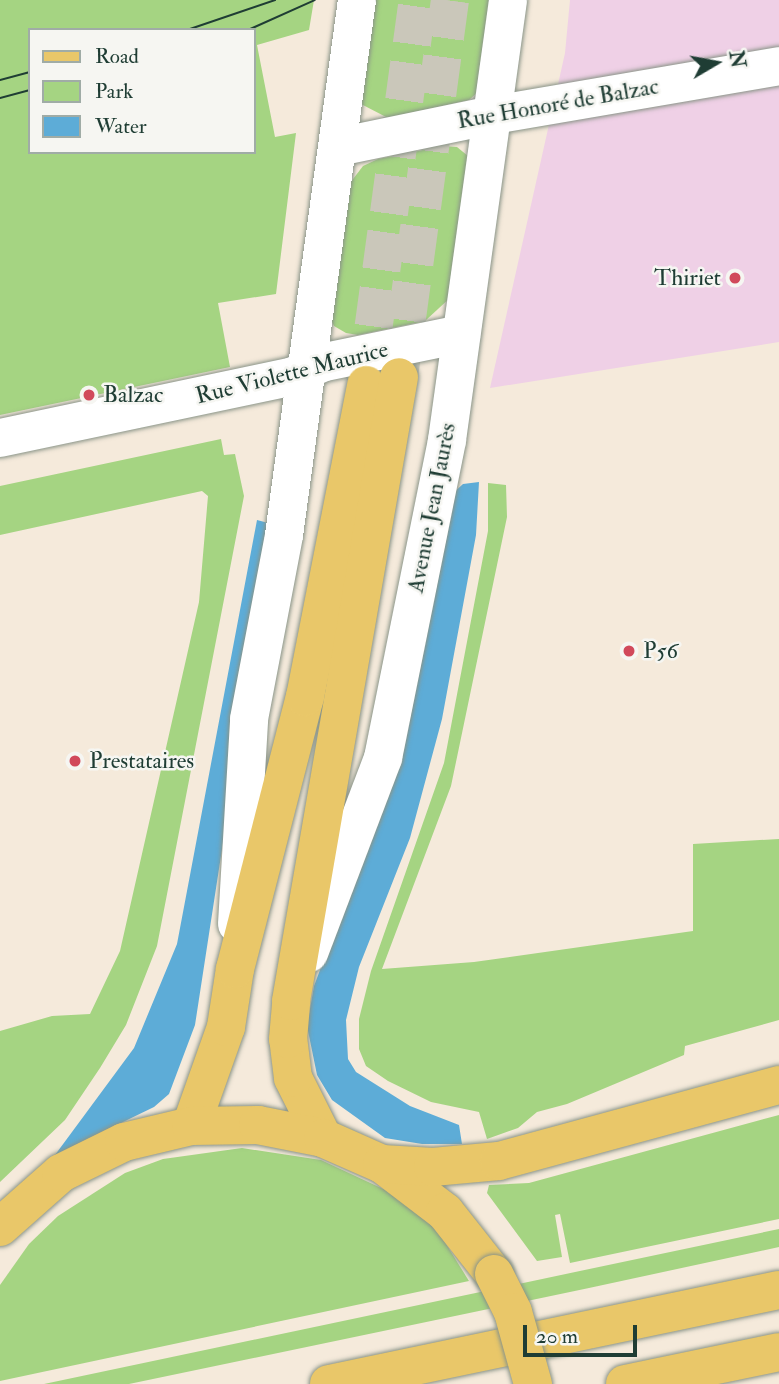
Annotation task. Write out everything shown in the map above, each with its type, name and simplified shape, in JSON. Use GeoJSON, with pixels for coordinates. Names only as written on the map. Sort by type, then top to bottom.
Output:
{"type":"FeatureCollection","features":[{"type":"Feature","properties":{"kind":"main road","name":"Avenue Jean Jaurès"},"geometry":{"type":"LineString","coordinates":[[191,1126],[226,1027],[235,968],[382,381],[290,1000],[288,1039],[293,1078],[323,1138]]}},
{"type":"Feature","properties":{"kind":"main road"},"geometry":{"type":"LineString","coordinates":[[382,1164],[433,1167],[499,1161],[779,1085]]}},
{"type":"Feature","properties":{"kind":"main road"},"geometry":{"type":"LineString","coordinates":[[0,1227],[61,1173],[124,1142],[191,1126],[258,1125],[323,1138],[382,1164],[445,1212],[494,1274],[517,1325],[533,1384]]}},
{"type":"Feature","properties":{"kind":"main road"},"geometry":{"type":"LineString","coordinates":[[329,1384],[779,1290]]}},
{"type":"Feature","properties":{"kind":"main road"},"geometry":{"type":"LineString","coordinates":[[625,1384],[779,1352]]}},
{"type":"Feature","properties":{"kind":"street","name":"Avenue Jean Jaurès"},"geometry":{"type":"LineString","coordinates":[[235,968],[249,719],[284,535],[309,369],[357,0]]}},
{"type":"Feature","properties":{"kind":"street","name":"Avenue Jean Jaurès"},"geometry":{"type":"LineString","coordinates":[[290,1000],[383,758],[447,440],[508,0]]}},
{"type":"Feature","properties":{"kind":"street","name":"Rue Honoré de Balzac"},"geometry":{"type":"LineString","coordinates":[[338,147],[493,115],[779,66]]}},
{"type":"Feature","properties":{"kind":"street","name":"Rue Violette Maurice"},"geometry":{"type":"LineString","coordinates":[[0,438],[293,376],[309,369],[461,334]]}},
{"type":"Feature","properties":{"kind":"shaded area"},"geometry":{"type":"Polygon","coordinates":[[[570,0],[779,0],[779,342],[490,388],[565,53],[570,0]]]}},
{"type":"Feature","properties":{"kind":"green space"},"geometry":{"type":"Polygon","coordinates":[[[0,0],[314,0],[309,30],[257,45],[275,137],[296,133],[276,294],[218,303],[230,367],[0,415],[0,0]]]}},
{"type":"Feature","properties":{"kind":"green space"},"geometry":{"type":"Polygon","coordinates":[[[371,0],[495,0],[479,91],[469,100],[388,118],[361,104],[371,0]]]}},
{"type":"Feature","properties":{"kind":"green space"},"geometry":{"type":"Polygon","coordinates":[[[443,146],[457,147],[468,156],[451,297],[425,321],[358,335],[346,333],[334,326],[327,311],[350,183],[363,166],[378,159],[443,146]]]}},
{"type":"Feature","properties":{"kind":"green space"},"geometry":{"type":"Polygon","coordinates":[[[221,439],[224,455],[235,454],[244,496],[157,946],[126,1025],[100,1068],[65,1120],[0,1182],[0,1031],[52,1016],[90,1014],[120,951],[199,602],[208,496],[202,491],[0,535],[0,486],[221,439]]]}},
{"type":"Feature","properties":{"kind":"green space"},"geometry":{"type":"Polygon","coordinates":[[[488,483],[506,485],[507,517],[451,786],[382,969],[474,962],[693,931],[693,844],[779,839],[779,1020],[685,1046],[684,1055],[567,1104],[537,1112],[518,1128],[487,1139],[479,1112],[431,1102],[388,1081],[366,1066],[359,1049],[359,1019],[371,971],[444,763],[488,531],[488,483]]]}},
{"type":"Feature","properties":{"kind":"green space"},"geometry":{"type":"Polygon","coordinates":[[[779,1115],[779,1219],[570,1263],[560,1214],[555,1215],[562,1257],[537,1261],[487,1193],[489,1185],[529,1183],[779,1115]]]}},
{"type":"Feature","properties":{"kind":"green space"},"geometry":{"type":"Polygon","coordinates":[[[242,1148],[321,1160],[394,1194],[438,1231],[469,1281],[0,1381],[0,1285],[29,1244],[58,1216],[125,1173],[163,1159],[242,1148]]]}},
{"type":"Feature","properties":{"kind":"green space"},"geometry":{"type":"Polygon","coordinates":[[[779,1229],[779,1247],[589,1288],[129,1384],[44,1384],[779,1229]]]}},
{"type":"Feature","properties":{"kind":"water"},"geometry":{"type":"Polygon","coordinates":[[[479,482],[476,535],[442,719],[410,838],[359,967],[346,1020],[348,1059],[356,1072],[410,1106],[459,1125],[462,1144],[422,1144],[385,1138],[332,1100],[317,1075],[307,1026],[314,986],[338,922],[451,495],[463,484],[479,482]]]}},
{"type":"Feature","properties":{"kind":"water"},"geometry":{"type":"Polygon","coordinates":[[[257,520],[272,524],[195,1025],[169,1094],[154,1107],[55,1155],[134,1048],[177,944],[257,520]]]}},
{"type":"Feature","properties":{"kind":"tunnel"},"geometry":{"type":"LineString","coordinates":[[366,383],[418,0]]}},
{"type":"Feature","properties":{"kind":"tunnel"},"geometry":{"type":"LineString","coordinates":[[399,377],[450,0]]}},
{"type":"Feature","properties":{"kind":"tram line"},"geometry":{"type":"LineString","coordinates":[[193,28],[275,0]]}},
{"type":"Feature","properties":{"kind":"tram line"},"geometry":{"type":"LineString","coordinates":[[252,28],[315,0]]}},
{"type":"Feature","properties":{"kind":"tram line"},"geometry":{"type":"LineString","coordinates":[[0,80],[28,73]]}},
{"type":"Feature","properties":{"kind":"tram line"},"geometry":{"type":"LineString","coordinates":[[0,98],[28,91]]}},
{"type":"Feature","properties":{"kind":"place","name":"Thiriet"},"geometry":{"type":"Point","coordinates":[735,278]}},
{"type":"Feature","properties":{"kind":"place","name":"Balzac"},"geometry":{"type":"Point","coordinates":[89,395]}},
{"type":"Feature","properties":{"kind":"place","name":"P56"},"geometry":{"type":"Point","coordinates":[629,651]}},
{"type":"Feature","properties":{"kind":"place","name":"Prestataires"},"geometry":{"type":"Point","coordinates":[75,761]}}]}
